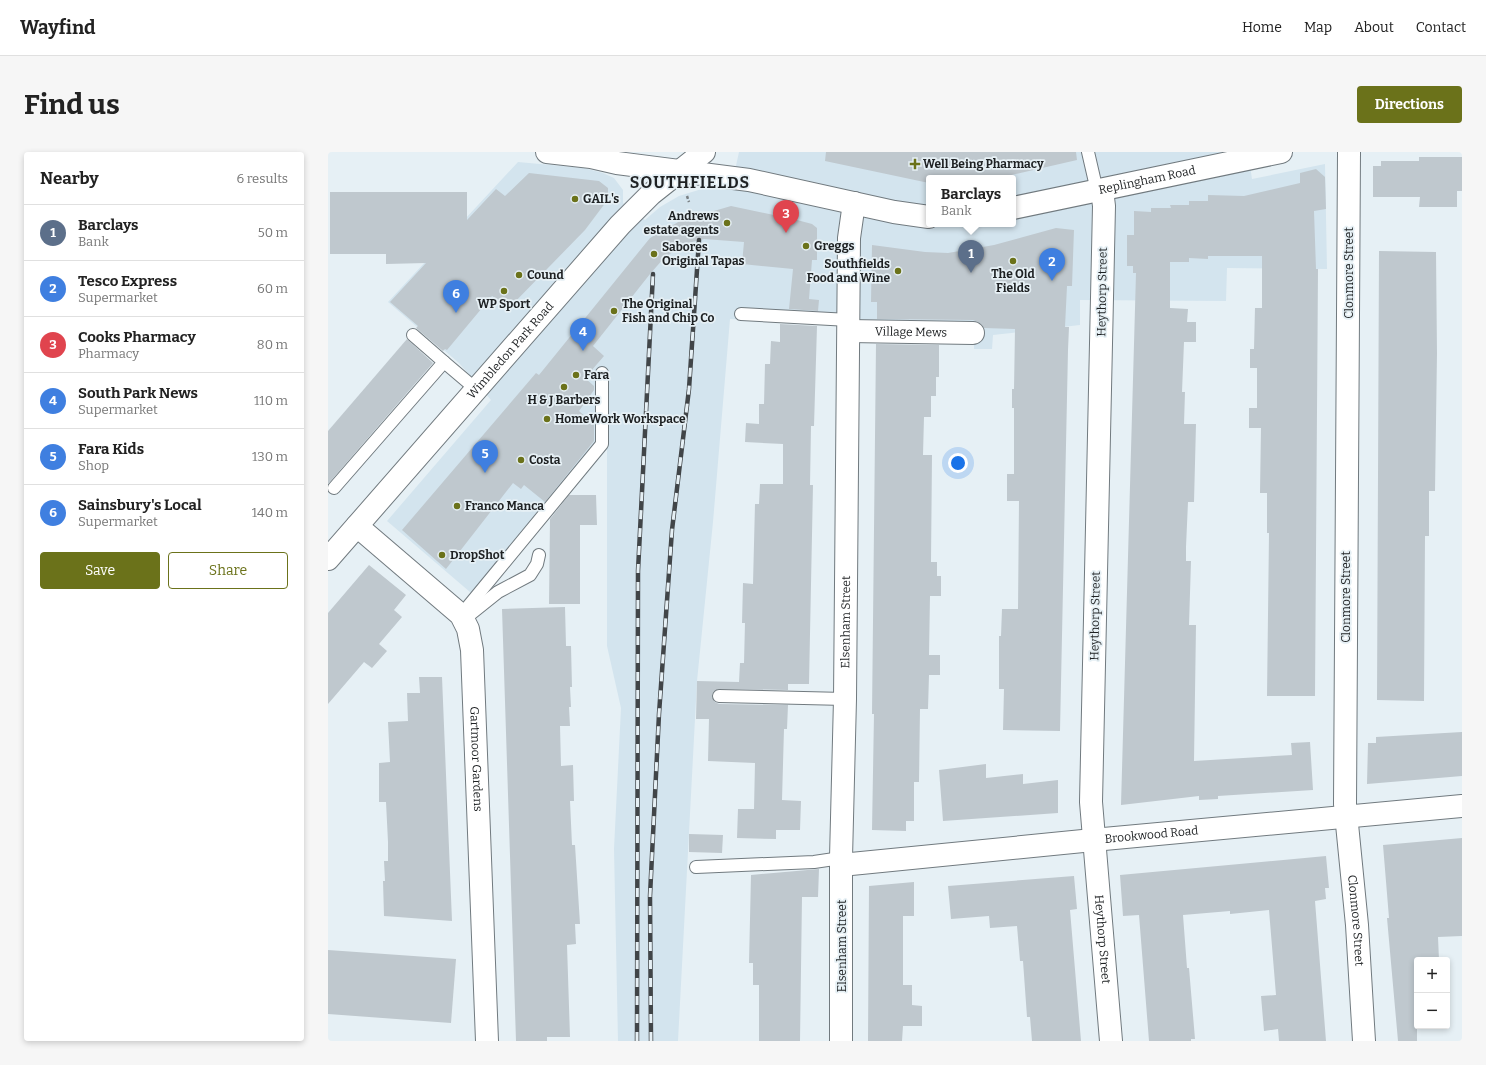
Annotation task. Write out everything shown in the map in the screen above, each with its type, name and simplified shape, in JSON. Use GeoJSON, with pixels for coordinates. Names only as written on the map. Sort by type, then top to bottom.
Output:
{"type":"FeatureCollection","features":[{"type":"Feature","properties":{"kind":"street"},"geometry":{"type":"LineString","coordinates":[[547,152],[597,155],[617,163],[749,180],[926,217]]}},
{"type":"Feature","properties":{"kind":"street","name":"Wimbledon Park Road"},"geometry":{"type":"LineString","coordinates":[[328,560],[620,225],[651,194],[704,152]]}},
{"type":"Feature","properties":{"kind":"street","name":"Replingham Road"},"geometry":{"type":"LineString","coordinates":[[1016,207],[1280,152]]}},
{"type":"Feature","properties":{"kind":"street","name":"Clonmore Street"},"geometry":{"type":"LineString","coordinates":[[1349,152],[1345,711],[1346,816],[1357,925],[1364,1041]]}},
{"type":"Feature","properties":{"kind":"street","name":"Heythorp Street"},"geometry":{"type":"LineString","coordinates":[[1100,190],[1104,206],[1091,802],[1111,1041]]}},
{"type":"Feature","properties":{"kind":"street","name":"Elsenham Street"},"geometry":{"type":"LineString","coordinates":[[841,1041],[841,861],[845,699],[849,238],[854,203]]}},
{"type":"Feature","properties":{"kind":"street","name":"Village Mews"},"geometry":{"type":"LineString","coordinates":[[849,326],[973,333]]}},
{"type":"Feature","properties":{"kind":"street","name":"Gartmoor Gardens"},"geometry":{"type":"LineString","coordinates":[[357,526],[462,618],[468,629],[472,650],[487,1041]]}},
{"type":"Feature","properties":{"kind":"street","name":"Brookwood Road"},"geometry":{"type":"LineString","coordinates":[[841,861],[1238,828],[1346,816],[1462,806]]}},
{"type":"Feature","properties":{"kind":"lane"},"geometry":{"type":"LineString","coordinates":[[1088,152],[1100,190]]}},
{"type":"Feature","properties":{"kind":"lane"},"geometry":{"type":"LineString","coordinates":[[741,314],[849,326]]}},
{"type":"Feature","properties":{"kind":"lane"},"geometry":{"type":"LineString","coordinates":[[413,335],[477,390]]}},
{"type":"Feature","properties":{"kind":"lane"},"geometry":{"type":"LineString","coordinates":[[334,488],[444,362]]}},
{"type":"Feature","properties":{"kind":"lane"},"geometry":{"type":"LineString","coordinates":[[462,618],[602,444],[602,372]]}},
{"type":"Feature","properties":{"kind":"lane"},"geometry":{"type":"LineString","coordinates":[[462,618],[498,592],[530,575],[537,564],[539,555]]}},
{"type":"Feature","properties":{"kind":"lane"},"geometry":{"type":"LineString","coordinates":[[719,696],[845,699]]}},
{"type":"Feature","properties":{"kind":"lane"},"geometry":{"type":"LineString","coordinates":[[696,867],[841,861]]}},
{"type":"Feature","properties":{"kind":"shaded area"},"geometry":{"type":"Polygon","coordinates":[[[739,152],[1248,152],[1252,179],[1325,164],[1327,269],[1227,268],[1226,301],[1080,300],[1080,325],[993,335],[992,349],[974,349],[974,338],[870,325],[730,319],[713,522],[697,681],[678,1041],[618,1041],[614,849],[621,708],[607,646],[607,447],[477,598],[387,521],[491,400],[459,363],[388,302],[518,162],[584,168],[603,173],[614,178],[623,190],[623,203],[645,220],[660,207],[679,196],[705,188],[731,188],[739,152]]]}},
{"type":"Feature","properties":{"kind":"building"},"geometry":{"type":"Polygon","coordinates":[[[826,152],[1076,152],[1077,160],[1011,175],[926,175],[926,182],[825,161],[826,152]]]}},
{"type":"Feature","properties":{"kind":"building"},"geometry":{"type":"Polygon","coordinates":[[[1419,157],[1462,157],[1462,191],[1457,191],[1457,207],[1419,207],[1420,197],[1373,197],[1373,166],[1381,166],[1381,161],[1419,161],[1419,157]]]}},
{"type":"Feature","properties":{"kind":"building"},"geometry":{"type":"Polygon","coordinates":[[[1316,169],[1325,177],[1326,209],[1314,211],[1316,269],[1318,269],[1315,696],[1267,696],[1269,533],[1267,533],[1267,493],[1260,493],[1261,428],[1249,428],[1249,408],[1257,408],[1257,368],[1250,368],[1250,349],[1254,349],[1255,308],[1262,308],[1262,256],[1208,256],[1208,259],[1189,258],[1189,262],[1170,262],[1170,308],[1188,309],[1187,322],[1196,322],[1196,342],[1184,342],[1182,392],[1185,392],[1184,424],[1196,424],[1194,502],[1188,502],[1186,547],[1186,561],[1191,561],[1189,625],[1196,625],[1194,761],[1292,755],[1291,743],[1310,742],[1313,790],[1218,796],[1218,799],[1199,800],[1199,796],[1121,805],[1136,273],[1133,273],[1133,266],[1127,266],[1127,235],[1134,235],[1134,211],[1151,212],[1151,208],[1171,208],[1170,205],[1189,205],[1189,201],[1208,201],[1208,195],[1244,196],[1300,183],[1300,173],[1316,169]]]}},
{"type":"Feature","properties":{"kind":"building"},"geometry":{"type":"Polygon","coordinates":[[[529,173],[599,181],[608,188],[606,202],[585,230],[510,307],[492,296],[447,350],[445,349],[443,351],[416,328],[418,326],[390,302],[426,263],[386,264],[386,254],[330,254],[330,192],[467,192],[467,220],[496,189],[505,196],[529,173]]]}},
{"type":"Feature","properties":{"kind":"building"},"geometry":{"type":"Polygon","coordinates":[[[731,206],[797,220],[812,224],[817,228],[817,260],[812,260],[809,299],[819,300],[818,311],[789,309],[793,269],[742,264],[744,242],[704,239],[692,242],[674,251],[664,258],[650,274],[593,346],[604,356],[585,378],[594,386],[594,390],[579,411],[594,424],[594,441],[545,502],[524,485],[521,489],[513,483],[446,569],[402,530],[536,373],[539,375],[650,238],[680,221],[731,206]]]}},
{"type":"Feature","properties":{"kind":"building"},"geometry":{"type":"Polygon","coordinates":[[[1056,228],[1074,230],[1072,286],[1067,286],[1065,327],[1069,327],[1060,731],[1003,730],[1004,689],[999,689],[999,636],[1001,636],[1002,609],[1018,609],[1019,501],[1007,501],[1007,474],[1014,474],[1014,408],[1012,408],[1012,389],[1014,389],[1015,329],[984,328],[980,323],[973,320],[877,319],[877,302],[871,302],[872,245],[925,252],[948,253],[994,245],[1056,228]]]}},
{"type":"Feature","properties":{"kind":"building"},"geometry":{"type":"Polygon","coordinates":[[[1379,251],[1436,252],[1437,353],[1435,491],[1429,491],[1429,536],[1425,536],[1424,701],[1377,700],[1379,251]]]}},
{"type":"Feature","properties":{"kind":"building"},"geometry":{"type":"Polygon","coordinates":[[[780,324],[817,326],[814,426],[811,426],[810,485],[813,485],[809,684],[788,684],[788,690],[719,689],[713,692],[712,696],[715,702],[719,704],[788,705],[787,729],[784,729],[782,800],[801,801],[800,830],[776,830],[776,839],[737,838],[738,809],[754,809],[755,763],[708,761],[709,719],[696,719],[697,681],[739,682],[740,663],[744,663],[745,623],[742,623],[743,583],[753,584],[755,504],[759,504],[760,484],[783,484],[783,444],[745,442],[746,423],[759,424],[759,404],[764,404],[765,364],[770,364],[771,341],[780,342],[780,324]]]}},
{"type":"Feature","properties":{"kind":"building"},"geometry":{"type":"Polygon","coordinates":[[[407,339],[433,363],[328,484],[328,431],[407,339]]]}},
{"type":"Feature","properties":{"kind":"building"},"geometry":{"type":"Polygon","coordinates":[[[876,344],[939,345],[939,377],[936,377],[936,396],[931,396],[931,417],[924,417],[923,455],[932,455],[931,562],[937,562],[937,576],[941,576],[941,596],[930,596],[929,655],[940,655],[940,675],[929,675],[928,709],[920,709],[919,782],[914,782],[914,821],[906,821],[906,831],[872,830],[876,344]]]}},
{"type":"Feature","properties":{"kind":"building"},"geometry":{"type":"Polygon","coordinates":[[[569,495],[596,495],[597,525],[580,525],[580,604],[549,604],[550,519],[569,495]]]}},
{"type":"Feature","properties":{"kind":"building"},"geometry":{"type":"Polygon","coordinates":[[[369,565],[406,595],[394,610],[402,617],[379,644],[387,651],[372,668],[364,662],[328,704],[328,613],[369,565]]]}},
{"type":"Feature","properties":{"kind":"building"},"geometry":{"type":"Polygon","coordinates":[[[565,607],[566,646],[571,646],[572,687],[570,687],[570,726],[560,726],[561,766],[573,765],[574,801],[570,801],[572,845],[575,845],[580,924],[575,924],[576,944],[567,945],[570,1037],[547,1037],[547,1041],[516,1041],[502,609],[565,607]]]}},
{"type":"Feature","properties":{"kind":"building"},"geometry":{"type":"Polygon","coordinates":[[[419,677],[442,677],[452,921],[384,916],[384,861],[388,861],[388,842],[386,802],[379,802],[379,763],[390,762],[388,722],[408,721],[407,693],[420,693],[419,677]]]}},
{"type":"Feature","properties":{"kind":"building"},"geometry":{"type":"Polygon","coordinates":[[[1462,732],[1462,776],[1367,784],[1368,743],[1376,743],[1376,737],[1462,732]]]}},
{"type":"Feature","properties":{"kind":"building"},"geometry":{"type":"Polygon","coordinates":[[[986,764],[986,778],[1023,774],[1023,784],[1058,780],[1058,813],[943,821],[939,770],[986,764]]]}},
{"type":"Feature","properties":{"kind":"building"},"geometry":{"type":"Polygon","coordinates":[[[689,834],[723,835],[722,853],[689,852],[689,834]]]}},
{"type":"Feature","properties":{"kind":"building"},"geometry":{"type":"Polygon","coordinates":[[[1462,838],[1462,936],[1438,937],[1439,957],[1414,957],[1414,1029],[1417,1029],[1417,1041],[1398,1041],[1387,918],[1389,918],[1383,845],[1462,838]]]}},
{"type":"Feature","properties":{"kind":"building"},"geometry":{"type":"Polygon","coordinates":[[[1326,856],[1329,888],[1325,888],[1326,899],[1315,901],[1326,1041],[1279,1041],[1278,1029],[1264,1031],[1261,996],[1276,995],[1269,910],[1230,914],[1230,911],[1183,915],[1195,1039],[1191,1039],[1191,1041],[1149,1041],[1139,915],[1123,916],[1120,875],[1326,856]]]}},
{"type":"Feature","properties":{"kind":"building"},"geometry":{"type":"Polygon","coordinates":[[[819,869],[818,897],[802,897],[800,1041],[759,1041],[759,985],[753,985],[753,963],[749,963],[751,875],[819,869]]]}},
{"type":"Feature","properties":{"kind":"building"},"geometry":{"type":"Polygon","coordinates":[[[1074,876],[1077,909],[1070,910],[1081,1041],[1032,1041],[1030,1017],[1027,1017],[1023,961],[1020,961],[1017,926],[990,928],[989,916],[951,919],[948,886],[1074,876]]]}},
{"type":"Feature","properties":{"kind":"building"},"geometry":{"type":"Polygon","coordinates":[[[914,882],[914,916],[903,916],[903,985],[912,985],[912,1005],[922,1006],[922,1026],[903,1026],[902,1041],[868,1041],[869,886],[914,882]]]}},
{"type":"Feature","properties":{"kind":"building"},"geometry":{"type":"Polygon","coordinates":[[[328,950],[456,959],[451,1023],[328,1014],[328,950]]]}},
{"type":"Feature","properties":{"kind":"railway"},"geometry":{"type":"LineString","coordinates":[[651,1041],[650,896],[659,714],[672,530],[689,389],[699,240]]}},
{"type":"Feature","properties":{"kind":"railway"},"geometry":{"type":"LineString","coordinates":[[637,1041],[638,571],[653,274]]}},
{"type":"Feature","properties":{"kind":"place","name":"Well Being Pharmacy"},"geometry":{"type":"Point","coordinates":[915,164]}},
{"type":"Feature","properties":{"kind":"place","name":"GAIL's"},"geometry":{"type":"Point","coordinates":[575,199]}},
{"type":"Feature","properties":{"kind":"place","name":"Andrews estate agents"},"geometry":{"type":"Point","coordinates":[727,223]}},
{"type":"Feature","properties":{"kind":"place","name":"Cooks Pharmacy"},"geometry":{"type":"Point","coordinates":[786,233]}},
{"type":"Feature","properties":{"kind":"place","name":"Greggs"},"geometry":{"type":"Point","coordinates":[806,246]}},
{"type":"Feature","properties":{"kind":"place","name":"Sabores Original Tapas"},"geometry":{"type":"Point","coordinates":[654,254]}},
{"type":"Feature","properties":{"kind":"place","name":"The Old Fields"},"geometry":{"type":"Point","coordinates":[1013,261]}},
{"type":"Feature","properties":{"kind":"place","name":"Southfields Food and Wine"},"geometry":{"type":"Point","coordinates":[898,271]}},
{"type":"Feature","properties":{"kind":"place","name":"Barclays"},"geometry":{"type":"Point","coordinates":[971,273]}},
{"type":"Feature","properties":{"kind":"place","name":"Cound"},"geometry":{"type":"Point","coordinates":[519,275]}},
{"type":"Feature","properties":{"kind":"place","name":"Tesco Express"},"geometry":{"type":"Point","coordinates":[1052,281]}},
{"type":"Feature","properties":{"kind":"place","name":"WP Sport"},"geometry":{"type":"Point","coordinates":[504,291]}},
{"type":"Feature","properties":{"kind":"place","name":"The Original Fish and Chip Co"},"geometry":{"type":"Point","coordinates":[614,311]}},
{"type":"Feature","properties":{"kind":"place","name":"Sainsbury's Local"},"geometry":{"type":"Point","coordinates":[456,313]}},
{"type":"Feature","properties":{"kind":"place","name":"South Park News"},"geometry":{"type":"Point","coordinates":[583,351]}},
{"type":"Feature","properties":{"kind":"place","name":"Fara"},"geometry":{"type":"Point","coordinates":[576,375]}},
{"type":"Feature","properties":{"kind":"place","name":"H & J Barbers"},"geometry":{"type":"Point","coordinates":[564,387]}},
{"type":"Feature","properties":{"kind":"place","name":"HomeWork Workspace"},"geometry":{"type":"Point","coordinates":[547,419]}},
{"type":"Feature","properties":{"kind":"place","name":"Costa"},"geometry":{"type":"Point","coordinates":[521,460]}},
{"type":"Feature","properties":{"kind":"place","name":"Fara Kids"},"geometry":{"type":"Point","coordinates":[485,473]}},
{"type":"Feature","properties":{"kind":"place","name":"Franco Manca"},"geometry":{"type":"Point","coordinates":[457,506]}},
{"type":"Feature","properties":{"kind":"place","name":"DropShot"},"geometry":{"type":"Point","coordinates":[442,555]}},
{"type":"Feature","properties":{"kind":"district","name":"SOUTHFIELDS"},"geometry":{"type":"Point","coordinates":[690,182]}}]}
